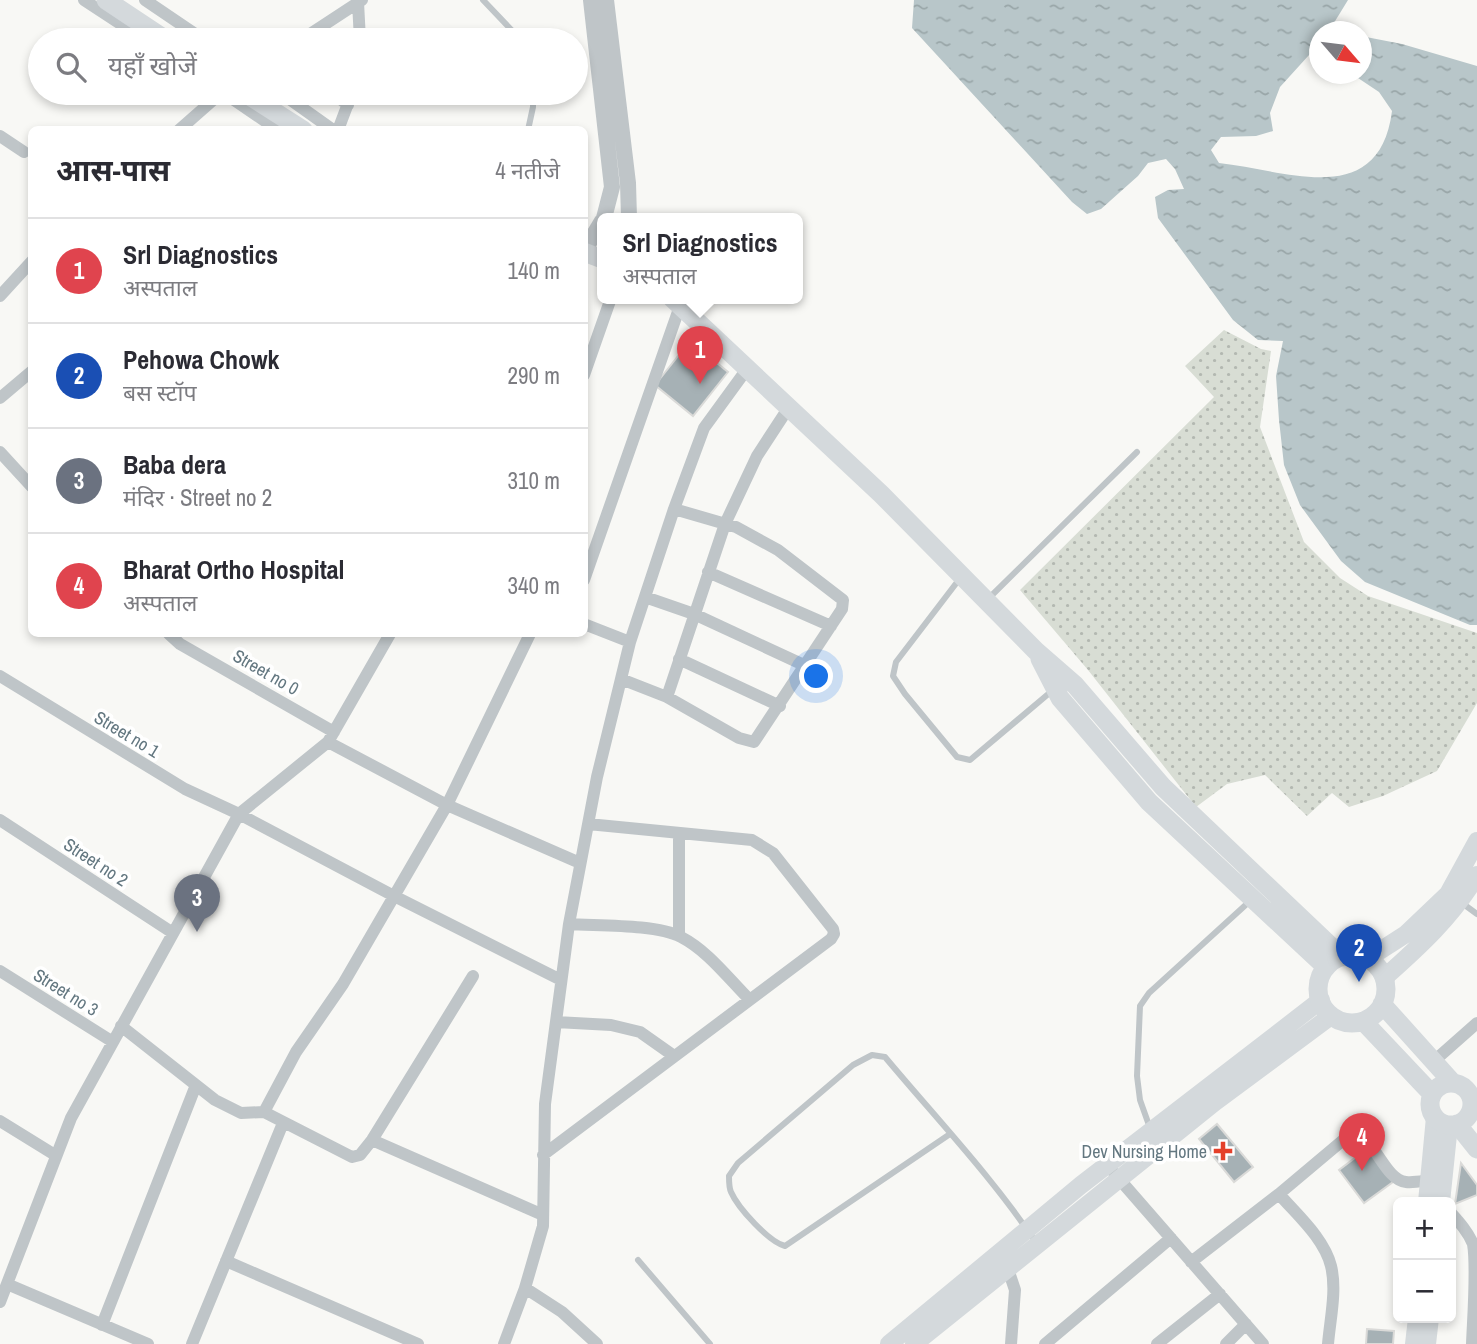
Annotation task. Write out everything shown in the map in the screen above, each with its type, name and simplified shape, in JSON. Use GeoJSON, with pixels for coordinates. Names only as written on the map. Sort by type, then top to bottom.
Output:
{"type":"FeatureCollection","features":[{"type":"Feature","properties":{"kind":"main road"},"geometry":{"type":"LineString","coordinates":[[106,0],[148,28]]}},
{"type":"Feature","properties":{"kind":"main road"},"geometry":{"type":"LineString","coordinates":[[264,105],[297,126]]}},
{"type":"Feature","properties":{"kind":"main road"},"geometry":{"type":"LineString","coordinates":[[678,304],[881,494],[1036,651],[1075,685],[1163,787],[1196,818],[1260,892],[1334,962]]}},
{"type":"Feature","properties":{"kind":"main road"},"geometry":{"type":"LineString","coordinates":[[1036,651],[1060,698],[1149,802],[1182,833],[1260,892]]}},
{"type":"Feature","properties":{"kind":"main road"},"geometry":{"type":"LineString","coordinates":[[1182,833],[1196,818]]}},
{"type":"Feature","properties":{"kind":"main road"},"geometry":{"type":"LineString","coordinates":[[1384,978],[1420,946],[1454,898],[1477,841]]}},
{"type":"Feature","properties":{"kind":"main road"},"geometry":{"type":"LineString","coordinates":[[1367,959],[1454,898],[1477,875]]}},
{"type":"Feature","properties":{"kind":"main road"},"geometry":{"type":"LineString","coordinates":[[1349,955],[1374,962],[1386,986],[1382,1004],[1370,1018],[1356,1023],[1343,1022],[1326,1008],[1318,992],[1320,979],[1334,962],[1349,955]]}},
{"type":"Feature","properties":{"kind":"main road"},"geometry":{"type":"LineString","coordinates":[[1382,1004],[1453,1083],[1467,1090],[1475,1108],[1470,1114],[1447,1122]]}},
{"type":"Feature","properties":{"kind":"main road"},"geometry":{"type":"LineString","coordinates":[[889,1344],[1027,1229],[1151,1131],[1326,1008]]}},
{"type":"Feature","properties":{"kind":"main road"},"geometry":{"type":"LineString","coordinates":[[914,1344],[1215,1102],[1326,1008]]}},
{"type":"Feature","properties":{"kind":"main road"},"geometry":{"type":"LineString","coordinates":[[1363,1021],[1432,1094]]}},
{"type":"Feature","properties":{"kind":"main road"},"geometry":{"type":"LineString","coordinates":[[1453,1083],[1445,1084],[1432,1094],[1430,1102],[1447,1122],[1477,1149]]}},
{"type":"Feature","properties":{"kind":"main road"},"geometry":{"type":"LineString","coordinates":[[1427,1197],[1429,1180],[1447,1122]]}},
{"type":"Feature","properties":{"kind":"main road"},"geometry":{"type":"LineString","coordinates":[[1441,1197],[1447,1122]]}},
{"type":"Feature","properties":{"kind":"main road"},"geometry":{"type":"LineString","coordinates":[[1414,1344],[1416,1323]]}},
{"type":"Feature","properties":{"kind":"main road"},"geometry":{"type":"LineString","coordinates":[[1427,1344],[1429,1323]]}},
{"type":"Feature","properties":{"kind":"street"},"geometry":{"type":"LineString","coordinates":[[84,0],[127,28]]}},
{"type":"Feature","properties":{"kind":"street"},"geometry":{"type":"LineString","coordinates":[[145,0],[186,28]]}},
{"type":"Feature","properties":{"kind":"street"},"geometry":{"type":"LineString","coordinates":[[591,0],[612,187],[605,213]]}},
{"type":"Feature","properties":{"kind":"street"},"geometry":{"type":"LineString","coordinates":[[606,0],[628,183],[629,213]]}},
{"type":"Feature","properties":{"kind":"street"},"geometry":{"type":"LineString","coordinates":[[319,28],[360,1]]}},
{"type":"Feature","properties":{"kind":"street"},"geometry":{"type":"LineString","coordinates":[[360,1],[360,28]]}},
{"type":"Feature","properties":{"kind":"street"},"geometry":{"type":"LineString","coordinates":[[184,126],[209,105]]}},
{"type":"Feature","properties":{"kind":"street"},"geometry":{"type":"LineString","coordinates":[[241,105],[272,126]]}},
{"type":"Feature","properties":{"kind":"street"},"geometry":{"type":"LineString","coordinates":[[299,105],[329,126]]}},
{"type":"Feature","properties":{"kind":"street"},"geometry":{"type":"LineString","coordinates":[[337,126],[347,105]]}},
{"type":"Feature","properties":{"kind":"street"},"geometry":{"type":"LineString","coordinates":[[0,136],[24,152]]}},
{"type":"Feature","properties":{"kind":"street"},"geometry":{"type":"LineString","coordinates":[[588,245],[597,230]]}},
{"type":"Feature","properties":{"kind":"street"},"geometry":{"type":"LineString","coordinates":[[0,296],[28,265]]}},
{"type":"Feature","properties":{"kind":"street"},"geometry":{"type":"LineString","coordinates":[[588,364],[609,304]]}},
{"type":"Feature","properties":{"kind":"street"},"geometry":{"type":"LineString","coordinates":[[588,568],[675,304]]}},
{"type":"Feature","properties":{"kind":"street"},"geometry":{"type":"LineString","coordinates":[[504,1344],[525,1288],[543,1226],[545,1104],[569,924],[588,824],[630,642],[704,428],[747,369]]}},
{"type":"Feature","properties":{"kind":"street"},"geometry":{"type":"LineString","coordinates":[[0,398],[28,374]]}},
{"type":"Feature","properties":{"kind":"street"},"geometry":{"type":"LineString","coordinates":[[667,697],[725,524],[757,456],[789,407]]}},
{"type":"Feature","properties":{"kind":"street"},"geometry":{"type":"LineString","coordinates":[[0,452],[28,483]]}},
{"type":"Feature","properties":{"kind":"street"},"geometry":{"type":"LineString","coordinates":[[621,679],[667,697],[748,742],[754,742],[842,610],[843,600],[778,550],[736,527],[674,509]]}},
{"type":"Feature","properties":{"kind":"street"},"geometry":{"type":"LineString","coordinates":[[708,572],[831,626]]}},
{"type":"Feature","properties":{"kind":"street"},"geometry":{"type":"LineString","coordinates":[[645,597],[694,614],[806,666]]}},
{"type":"Feature","properties":{"kind":"street"},"geometry":{"type":"LineString","coordinates":[[588,626],[630,642]]}},
{"type":"Feature","properties":{"kind":"street","name":"Street no 0"},"geometry":{"type":"LineString","coordinates":[[172,637],[331,737],[447,805],[580,863]]}},
{"type":"Feature","properties":{"kind":"street"},"geometry":{"type":"LineString","coordinates":[[0,1302],[5,1276],[71,1118],[239,814],[331,737],[388,637]]}},
{"type":"Feature","properties":{"kind":"street"},"geometry":{"type":"LineString","coordinates":[[264,1112],[296,1052],[343,984],[447,805],[529,637]]}},
{"type":"Feature","properties":{"kind":"street"},"geometry":{"type":"LineString","coordinates":[[679,659],[780,706]]}},
{"type":"Feature","properties":{"kind":"street","name":"Street no 1"},"geometry":{"type":"LineString","coordinates":[[0,676],[185,789],[239,814],[561,980]]}},
{"type":"Feature","properties":{"kind":"street","name":"Street no 2"},"geometry":{"type":"LineString","coordinates":[[0,820],[173,933]]}},
{"type":"Feature","properties":{"kind":"street"},"geometry":{"type":"LineString","coordinates":[[543,1154],[831,939],[834,931],[773,853],[752,840],[588,824]]}},
{"type":"Feature","properties":{"kind":"street"},"geometry":{"type":"LineString","coordinates":[[679,833],[679,936]]}},
{"type":"Feature","properties":{"kind":"street"},"geometry":{"type":"LineString","coordinates":[[569,924],[649,929],[679,936],[701,950],[749,999]]}},
{"type":"Feature","properties":{"kind":"street","name":"Street no 3"},"geometry":{"type":"LineString","coordinates":[[0,971],[113,1042]]}},
{"type":"Feature","properties":{"kind":"street"},"geometry":{"type":"LineString","coordinates":[[121,1026],[215,1100],[241,1112],[264,1112],[352,1157],[360,1155],[372,1140],[472,976]]}},
{"type":"Feature","properties":{"kind":"street"},"geometry":{"type":"LineString","coordinates":[[556,1021],[611,1025],[640,1032],[674,1056]]}},
{"type":"Feature","properties":{"kind":"street"},"geometry":{"type":"LineString","coordinates":[[1434,1061],[1477,1023]]}},
{"type":"Feature","properties":{"kind":"street"},"geometry":{"type":"LineString","coordinates":[[102,1325],[196,1085]]}},
{"type":"Feature","properties":{"kind":"street"},"geometry":{"type":"LineString","coordinates":[[0,1121],[55,1155]]}},
{"type":"Feature","properties":{"kind":"street"},"geometry":{"type":"LineString","coordinates":[[192,1344],[283,1123]]}},
{"type":"Feature","properties":{"kind":"street"},"geometry":{"type":"LineString","coordinates":[[1191,1262],[1355,1133],[1365,1139],[1400,1180],[1429,1180]]}},
{"type":"Feature","properties":{"kind":"street"},"geometry":{"type":"LineString","coordinates":[[372,1140],[542,1215]]}},
{"type":"Feature","properties":{"kind":"street"},"geometry":{"type":"LineString","coordinates":[[1107,1165],[1263,1344]]}},
{"type":"Feature","properties":{"kind":"street"},"geometry":{"type":"LineString","coordinates":[[1279,1194],[1322,1246],[1331,1266],[1333,1284],[1328,1344]]}},
{"type":"Feature","properties":{"kind":"street"},"geometry":{"type":"LineString","coordinates":[[1456,1219],[1466,1230],[1474,1247],[1476,1269],[1472,1344]]}},
{"type":"Feature","properties":{"kind":"street"},"geometry":{"type":"LineString","coordinates":[[1045,1344],[1171,1238]]}},
{"type":"Feature","properties":{"kind":"street"},"geometry":{"type":"LineString","coordinates":[[226,1261],[418,1344]]}},
{"type":"Feature","properties":{"kind":"street"},"geometry":{"type":"LineString","coordinates":[[1008,1269],[1015,1290],[1011,1344]]}},
{"type":"Feature","properties":{"kind":"street"},"geometry":{"type":"LineString","coordinates":[[5,1276],[102,1325],[148,1344]]}},
{"type":"Feature","properties":{"kind":"street"},"geometry":{"type":"LineString","coordinates":[[525,1288],[562,1312],[597,1344]]}},
{"type":"Feature","properties":{"kind":"street"},"geometry":{"type":"LineString","coordinates":[[1157,1344],[1220,1294]]}},
{"type":"Feature","properties":{"kind":"street"},"geometry":{"type":"LineString","coordinates":[[1226,1344],[1246,1324]]}},
{"type":"Feature","properties":{"kind":"lane"},"geometry":{"type":"LineString","coordinates":[[483,0],[510,28]]}},
{"type":"Feature","properties":{"kind":"lane"},"geometry":{"type":"LineString","coordinates":[[529,126],[533,105]]}},
{"type":"Feature","properties":{"kind":"lane"},"geometry":{"type":"LineString","coordinates":[[986,600],[1137,452]]}},
{"type":"Feature","properties":{"kind":"lane"},"geometry":{"type":"LineString","coordinates":[[962,576],[896,663],[893,676],[922,715],[957,757],[970,760],[1055,689]]}},
{"type":"Feature","properties":{"kind":"lane"},"geometry":{"type":"LineString","coordinates":[[1151,1131],[1140,1100],[1137,1076],[1140,1006],[1150,993],[1260,892]]}},
{"type":"Feature","properties":{"kind":"lane"},"geometry":{"type":"LineString","coordinates":[[1454,898],[1477,914]]}},
{"type":"Feature","properties":{"kind":"lane"},"geometry":{"type":"LineString","coordinates":[[950,1134],[785,1246],[777,1244],[763,1233],[730,1191],[729,1176],[738,1163],[853,1065],[872,1055],[885,1057],[950,1134],[1038,1245]]}},
{"type":"Feature","properties":{"kind":"lane"},"geometry":{"type":"LineString","coordinates":[[638,1261],[710,1344]]}},
{"type":"Feature","properties":{"kind":"shaded area"},"geometry":{"type":"Polygon","coordinates":[[[1224,330],[1261,349],[1271,351],[1260,427],[1304,542],[1340,578],[1368,596],[1477,633],[1477,703],[1437,771],[1383,796],[1349,807],[1332,793],[1307,816],[1265,775],[1227,784],[1196,807],[1088,670],[1020,590],[1214,397],[1185,366],[1224,330]]]}},
{"type":"Feature","properties":{"kind":"water"},"geometry":{"type":"Polygon","coordinates":[[[914,0],[1348,0],[1335,21],[1309,21],[1309,55],[1280,87],[1270,113],[1273,131],[1256,136],[1221,137],[1211,150],[1219,163],[1300,176],[1326,177],[1349,173],[1369,162],[1384,142],[1392,111],[1379,92],[1367,84],[1372,84],[1372,38],[1477,66],[1477,625],[1470,625],[1365,582],[1341,561],[1300,505],[1284,465],[1279,420],[1276,376],[1283,341],[1258,340],[1233,320],[1158,218],[1155,197],[1168,190],[1184,189],[1175,169],[1166,159],[1148,163],[1138,176],[1101,209],[1087,214],[1072,202],[912,28],[914,0]]]}},
{"type":"Feature","properties":{"kind":"building"},"geometry":{"type":"Polygon","coordinates":[[[690,341],[728,372],[693,416],[655,385],[690,341]]]}},
{"type":"Feature","properties":{"kind":"building"},"geometry":{"type":"Polygon","coordinates":[[[1217,1124],[1253,1167],[1234,1182],[1199,1139],[1217,1124]]]}},
{"type":"Feature","properties":{"kind":"building"},"geometry":{"type":"Polygon","coordinates":[[[1368,1148],[1393,1182],[1364,1203],[1339,1170],[1368,1148]]]}},
{"type":"Feature","properties":{"kind":"building"},"geometry":{"type":"Polygon","coordinates":[[[1461,1163],[1477,1185],[1477,1195],[1456,1204],[1461,1163]]]}},
{"type":"Feature","properties":{"kind":"building"},"geometry":{"type":"Polygon","coordinates":[[[1367,1329],[1394,1331],[1393,1344],[1366,1344],[1367,1329]]]}},
{"type":"Feature","properties":{"kind":"place","name":"Srl Diagnostics"},"geometry":{"type":"Point","coordinates":[700,384]}},
{"type":"Feature","properties":{"kind":"place","name":"Baba dera"},"geometry":{"type":"Point","coordinates":[197,932]}},
{"type":"Feature","properties":{"kind":"place","name":"Pehowa Chowk"},"geometry":{"type":"Point","coordinates":[1359,982]}},
{"type":"Feature","properties":{"kind":"place","name":"Dev Nursing Home"},"geometry":{"type":"Point","coordinates":[1223,1151]}},
{"type":"Feature","properties":{"kind":"place","name":"Bharat Ortho Hospital"},"geometry":{"type":"Point","coordinates":[1362,1171]}}]}
